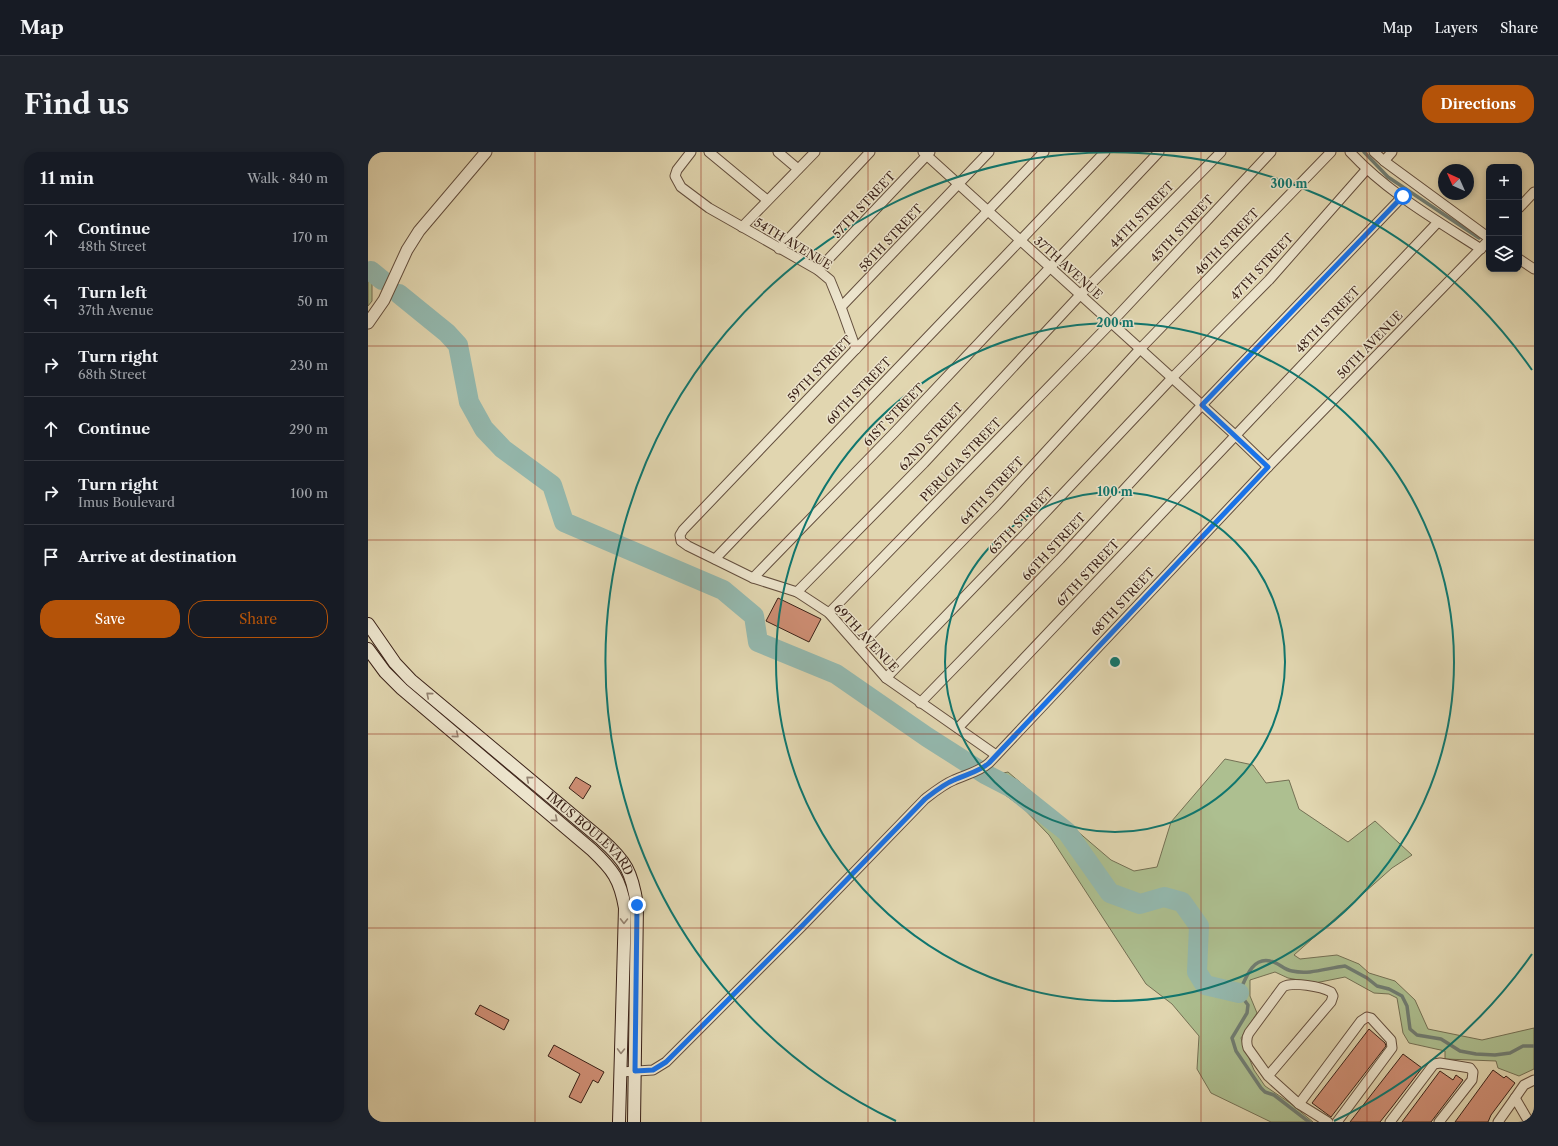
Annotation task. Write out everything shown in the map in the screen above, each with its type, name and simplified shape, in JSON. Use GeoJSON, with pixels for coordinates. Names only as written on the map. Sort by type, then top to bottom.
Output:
{"type":"FeatureCollection","features":[{"type":"Feature","properties":{"kind":"main road","name":"IMUS BOULEVARD"},"geometry":{"type":"LineString","coordinates":[[368,624],[395,663],[411,680],[602,839],[628,868],[634,886],[637,905],[634,1122]]}},
{"type":"Feature","properties":{"kind":"main road","name":"IMUS BOULEVARD"},"geometry":{"type":"LineString","coordinates":[[368,649],[385,672],[402,689],[592,850],[616,875],[622,891],[625,908],[620,1122]]}},
{"type":"Feature","properties":{"kind":"street"},"geometry":{"type":"LineString","coordinates":[[368,323],[384,300],[407,250],[419,231],[486,152]]}},
{"type":"Feature","properties":{"kind":"street"},"geometry":{"type":"LineString","coordinates":[[691,152],[677,170],[675,176],[681,187],[708,208],[742,227],[816,152]]}},
{"type":"Feature","properties":{"kind":"street"},"geometry":{"type":"LineString","coordinates":[[709,152],[767,200]]}},
{"type":"Feature","properties":{"kind":"street"},"geometry":{"type":"LineString","coordinates":[[778,152],[798,169]]}},
{"type":"Feature","properties":{"kind":"street"},"geometry":{"type":"LineString","coordinates":[[779,248],[870,152]]}},
{"type":"Feature","properties":{"kind":"street","name":"58TH STREET"},"geometry":{"type":"LineString","coordinates":[[842,307],[989,152]]}},
{"type":"Feature","properties":{"kind":"street","name":"59TH STREET"},"geometry":{"type":"LineString","coordinates":[[688,546],[681,541],[680,535],[683,530],[1044,152]]}},
{"type":"Feature","properties":{"kind":"street","name":"60TH STREET"},"geometry":{"type":"LineString","coordinates":[[715,559],[1104,152]]}},
{"type":"Feature","properties":{"kind":"street","name":"61ST STREET"},"geometry":{"type":"LineString","coordinates":[[753,578],[894,433],[1160,152]]}},
{"type":"Feature","properties":{"kind":"street","name":"44TH STREET"},"geometry":{"type":"LineString","coordinates":[[1080,295],[1221,152]]}},
{"type":"Feature","properties":{"kind":"street","name":"45TH STREET"},"geometry":{"type":"LineString","coordinates":[[1111,323],[1271,152]]}},
{"type":"Feature","properties":{"kind":"street","name":"46TH STREET"},"geometry":{"type":"LineString","coordinates":[[1140,349],[1331,152]]}},
{"type":"Feature","properties":{"kind":"street"},"geometry":{"type":"LineString","coordinates":[[1350,152],[1366,170],[1438,222],[1481,249]]}},
{"type":"Feature","properties":{"kind":"street"},"geometry":{"type":"LineString","coordinates":[[1374,152],[1486,237]]}},
{"type":"Feature","properties":{"kind":"street"},"geometry":{"type":"LineString","coordinates":[[1384,161],[1392,152]]}},
{"type":"Feature","properties":{"kind":"street","name":"37TH AVENUE"},"geometry":{"type":"LineString","coordinates":[[926,153],[958,185],[1235,435],[1268,467]]}},
{"type":"Feature","properties":{"kind":"street","name":"57TH STREET"},"geometry":{"type":"LineString","coordinates":[[818,270],[926,153]]}},
{"type":"Feature","properties":{"kind":"street","name":"47TH STREET"},"geometry":{"type":"LineString","coordinates":[[1172,378],[1269,280],[1366,170]]}},
{"type":"Feature","properties":{"kind":"street"},"geometry":{"type":"LineString","coordinates":[[1522,205],[1534,192]]}},
{"type":"Feature","properties":{"kind":"street"},"geometry":{"type":"LineString","coordinates":[[1202,405],[1403,196]]}},
{"type":"Feature","properties":{"kind":"street","name":"48TH STREET"},"geometry":{"type":"LineString","coordinates":[[1235,435],[1438,222]]}},
{"type":"Feature","properties":{"kind":"street","name":"54TH AVENUE"},"geometry":{"type":"LineString","coordinates":[[742,227],[818,270],[830,280],[842,307],[856,349]]}},
{"type":"Feature","properties":{"kind":"street","name":"50TH AVENUE"},"geometry":{"type":"LineString","coordinates":[[1268,467],[1486,243]]}},
{"type":"Feature","properties":{"kind":"street"},"geometry":{"type":"LineString","coordinates":[[1522,261],[1534,269]]}},
{"type":"Feature","properties":{"kind":"street","name":"62ND STREET"},"geometry":{"type":"LineString","coordinates":[[797,592],[924,463],[1080,295]]}},
{"type":"Feature","properties":{"kind":"street","name":"PERUGIA STREET"},"geometry":{"type":"LineString","coordinates":[[829,614],[1111,323]]}},
{"type":"Feature","properties":{"kind":"street","name":"64TH STREET"},"geometry":{"type":"LineString","coordinates":[[859,647],[996,506],[1140,349]]}},
{"type":"Feature","properties":{"kind":"street","name":"65TH STREET"},"geometry":{"type":"LineString","coordinates":[[886,678],[1026,533],[1172,378]]}},
{"type":"Feature","properties":{"kind":"street","name":"66TH STREET"},"geometry":{"type":"LineString","coordinates":[[920,703],[1060,558],[1202,405]]}},
{"type":"Feature","properties":{"kind":"street","name":"67TH STREET"},"geometry":{"type":"LineString","coordinates":[[958,728],[1235,435]]}},
{"type":"Feature","properties":{"kind":"street","name":"68TH STREET"},"geometry":{"type":"LineString","coordinates":[[635,1071],[653,1070],[666,1062],[797,931],[925,799],[954,780],[984,768],[1268,467]]}},
{"type":"Feature","properties":{"kind":"street","name":"69TH AVENUE"},"geometry":{"type":"LineString","coordinates":[[688,546],[753,578],[797,592],[829,614],[886,678],[996,755]]}},
{"type":"Feature","properties":{"kind":"street"},"geometry":{"type":"LineString","coordinates":[[1268,1076],[1331,1002],[1333,996],[1331,992],[1322,988],[1287,984],[1283,987],[1247,1038],[1248,1048],[1268,1076],[1299,1104],[1328,1122]]}},
{"type":"Feature","properties":{"kind":"street"},"geometry":{"type":"LineString","coordinates":[[1299,1104],[1361,1021],[1367,1017],[1371,1018],[1390,1040],[1392,1048],[1337,1122]]}},
{"type":"Feature","properties":{"kind":"street"},"geometry":{"type":"LineString","coordinates":[[1390,1122],[1434,1064],[1440,1063],[1470,1068],[1473,1072],[1472,1080],[1440,1122]]}},
{"type":"Feature","properties":{"kind":"street"},"geometry":{"type":"LineString","coordinates":[[621,1072],[635,1071]]}},
{"type":"Feature","properties":{"kind":"street"},"geometry":{"type":"LineString","coordinates":[[1498,1122],[1516,1098],[1524,1084],[1534,1080]]}},
{"type":"Feature","properties":{"kind":"street"},"geometry":{"type":"LineString","coordinates":[[1516,1098],[1529,1122]]}},
{"type":"Feature","properties":{"kind":"green space"},"geometry":{"type":"Polygon","coordinates":[[[368,275],[372,279],[372,301],[368,306],[368,275]]]}},
{"type":"Feature","properties":{"kind":"green space"},"geometry":{"type":"Polygon","coordinates":[[[1225,759],[1253,765],[1266,783],[1289,780],[1299,809],[1348,842],[1375,821],[1412,855],[1392,868],[1294,955],[1300,959],[1337,955],[1359,964],[1369,973],[1395,981],[1415,1000],[1428,1029],[1482,1040],[1534,1028],[1534,1069],[1519,1076],[1498,1068],[1496,1061],[1445,1059],[1445,1051],[1409,1043],[1403,1033],[1397,998],[1389,994],[1374,993],[1345,977],[1315,983],[1288,978],[1275,972],[1250,980],[1250,996],[1257,1013],[1241,1038],[1254,1070],[1265,1086],[1290,1103],[1313,1122],[1271,1122],[1211,1093],[1197,1069],[1199,1036],[1172,1004],[1146,984],[1049,835],[1023,808],[990,784],[999,774],[1008,772],[1111,860],[1134,871],[1157,867],[1171,822],[1225,759]]]}},
{"type":"Feature","properties":{"kind":"building"},"geometry":{"type":"Polygon","coordinates":[[[778,598],[821,619],[809,642],[766,621],[778,598]]]}},
{"type":"Feature","properties":{"kind":"building"},"geometry":{"type":"Polygon","coordinates":[[[576,777],[591,786],[583,799],[569,788],[576,777]]]}},
{"type":"Feature","properties":{"kind":"building"},"geometry":{"type":"Polygon","coordinates":[[[480,1005],[509,1020],[504,1030],[475,1014],[480,1005]]]}},
{"type":"Feature","properties":{"kind":"building"},"geometry":{"type":"Polygon","coordinates":[[[1369,1029],[1385,1043],[1386,1046],[1331,1117],[1312,1103],[1369,1029]]]}},
{"type":"Feature","properties":{"kind":"building"},"geometry":{"type":"Polygon","coordinates":[[[554,1045],[604,1072],[598,1083],[593,1080],[581,1103],[569,1097],[580,1074],[548,1056],[554,1045]]]}},
{"type":"Feature","properties":{"kind":"building"},"geometry":{"type":"Polygon","coordinates":[[[1403,1054],[1422,1068],[1392,1107],[1380,1122],[1350,1122],[1403,1054]]]}},
{"type":"Feature","properties":{"kind":"building"},"geometry":{"type":"Polygon","coordinates":[[[1493,1070],[1504,1078],[1506,1076],[1515,1083],[1491,1115],[1488,1122],[1455,1122],[1493,1070]]]}},
{"type":"Feature","properties":{"kind":"building"},"geometry":{"type":"Polygon","coordinates":[[[1440,1071],[1453,1080],[1456,1075],[1463,1080],[1431,1122],[1402,1122],[1440,1071]]]}},
{"type":"Feature","properties":{"kind":"waterway"},"geometry":{"type":"LineString","coordinates":[[1364,152],[1388,177],[1479,238]]}},
{"type":"Feature","properties":{"kind":"waterway"},"geometry":{"type":"LineString","coordinates":[[371,271],[382,280]]}},
{"type":"Feature","properties":{"kind":"waterway"},"geometry":{"type":"LineString","coordinates":[[399,294],[447,333],[458,345],[469,402],[484,429],[503,449],[552,485],[564,522],[723,590],[754,616],[758,642],[836,674],[927,737],[985,774],[1012,788],[1067,832],[1110,893],[1140,904],[1164,897],[1182,902],[1199,926],[1197,972],[1205,985],[1239,993]]}},
{"type":"Feature","properties":{"kind":"waterway"},"geometry":{"type":"LineString","coordinates":[[1309,1122],[1274,1095],[1265,1092],[1261,1088],[1236,1051],[1232,1038],[1247,1013],[1248,1005],[1239,993],[1253,966],[1263,961],[1270,961],[1289,970],[1299,972],[1312,972],[1345,966],[1367,978],[1377,986],[1389,989],[1402,996],[1407,1006],[1410,1029],[1417,1035],[1441,1039],[1460,1051],[1495,1055],[1510,1053],[1523,1046],[1534,1046]]}},
{"type":"Feature","properties":{"kind":"route"},"geometry":{"type":"LineString","coordinates":[[637,905],[635,1071],[653,1070],[666,1062],[802,926],[925,799],[954,780],[984,768],[1268,467],[1202,405],[1403,196]]}}]}
